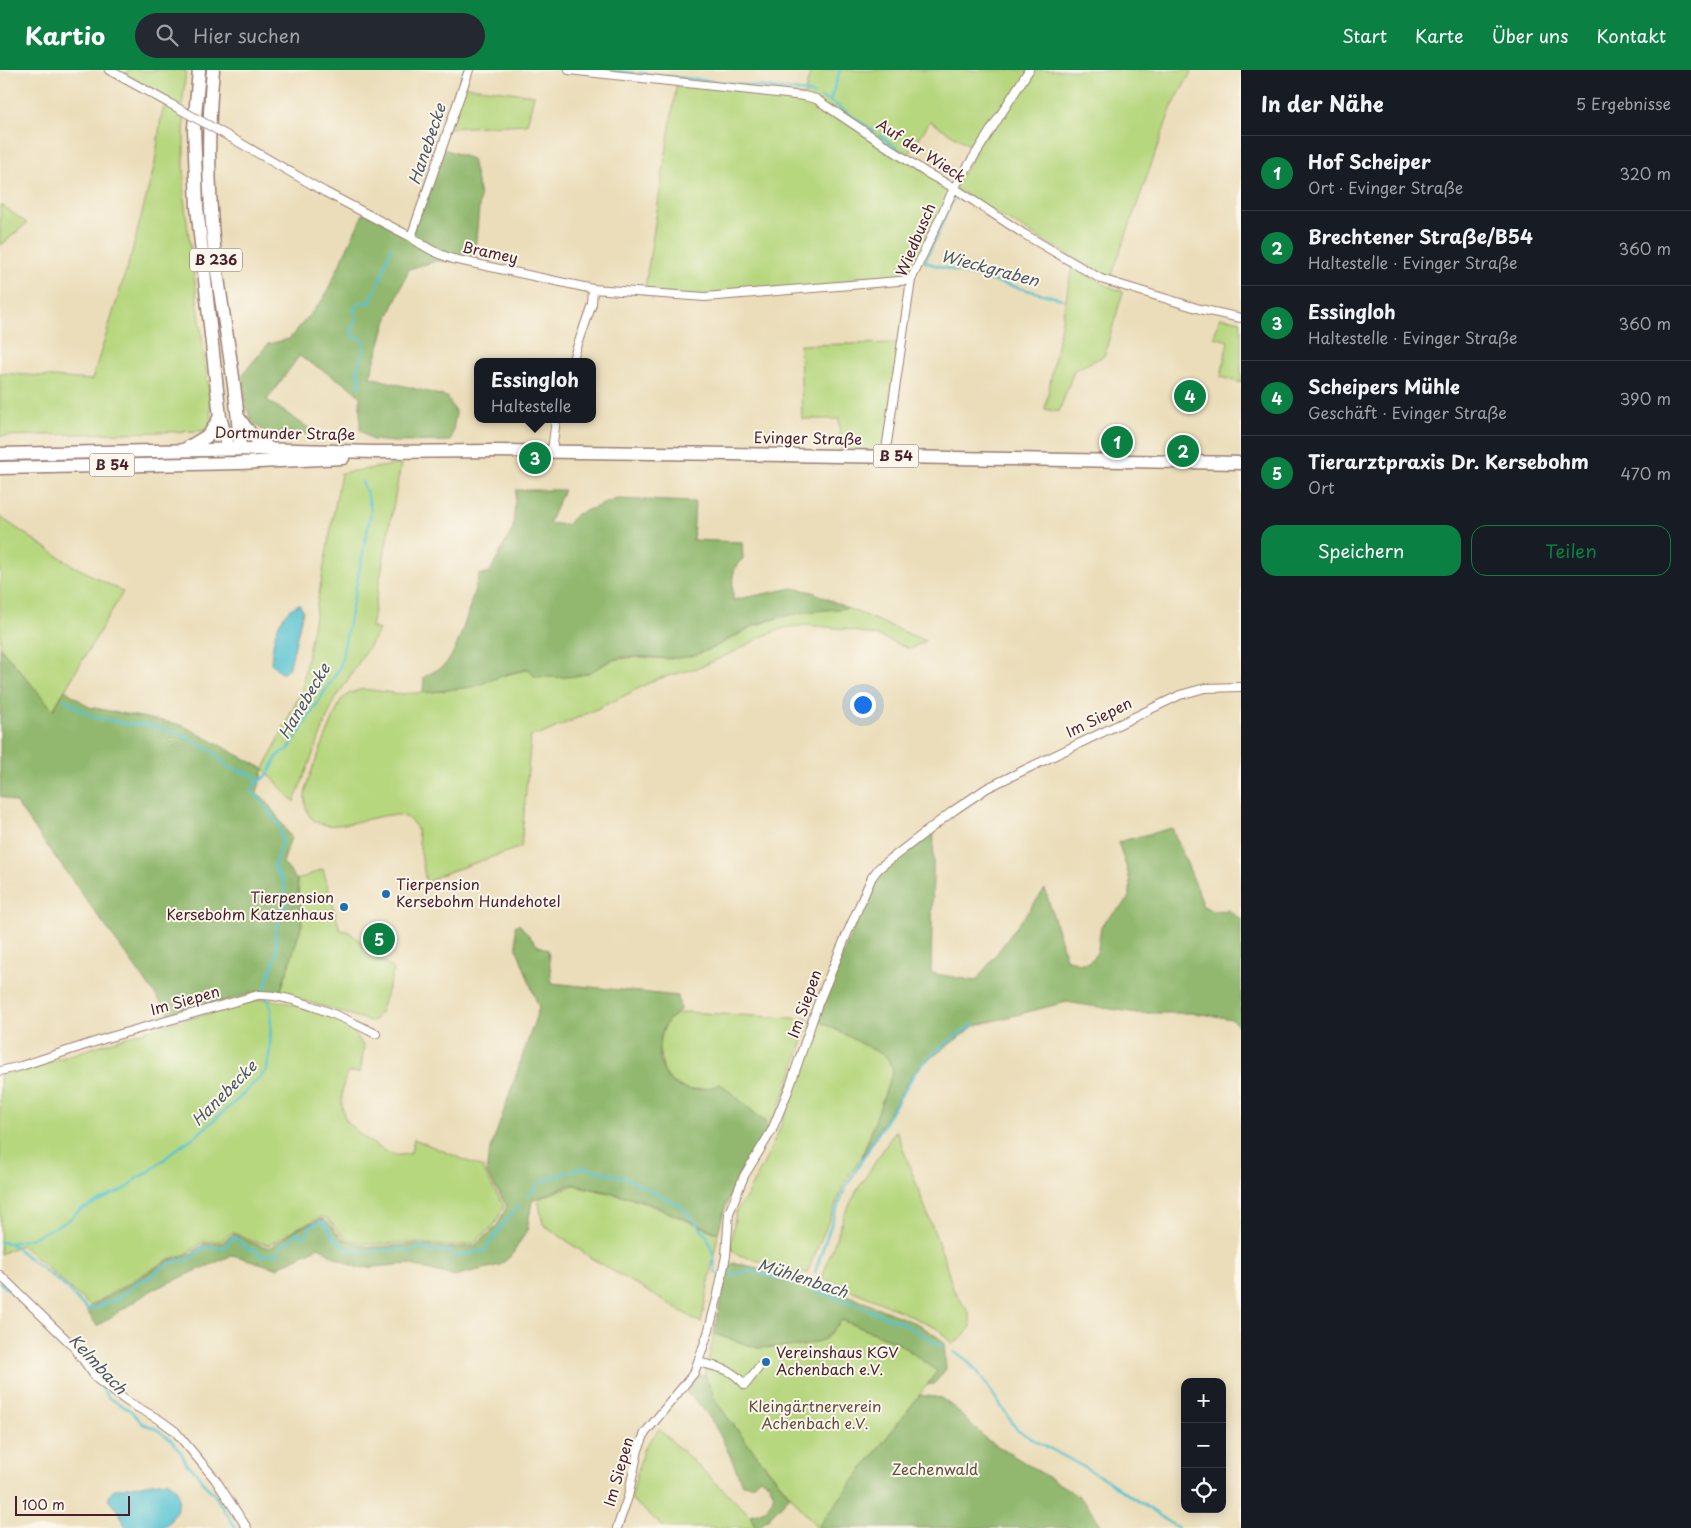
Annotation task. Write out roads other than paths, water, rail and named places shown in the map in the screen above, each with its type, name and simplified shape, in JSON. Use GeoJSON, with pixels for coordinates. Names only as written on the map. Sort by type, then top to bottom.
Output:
{"type":"FeatureCollection","features":[{"type":"Feature","properties":{"kind":"main road","name":"B 236"},"geometry":{"type":"LineString","coordinates":[[199,70],[194,128],[197,207],[220,417],[233,456]]}},
{"type":"Feature","properties":{"kind":"main road","name":"B 236"},"geometry":{"type":"LineString","coordinates":[[213,70],[208,142],[209,192],[215,256],[237,414],[233,456]]}},
{"type":"Feature","properties":{"kind":"main road"},"geometry":{"type":"LineString","coordinates":[[237,414],[246,429],[270,449]]}},
{"type":"Feature","properties":{"kind":"main road"},"geometry":{"type":"LineString","coordinates":[[184,450],[208,435],[220,417]]}},
{"type":"Feature","properties":{"kind":"main road","name":"Dortmunder Straße"},"geometry":{"type":"LineString","coordinates":[[0,454],[184,450],[233,456],[270,449],[375,452]]}},
{"type":"Feature","properties":{"kind":"main road","name":"Evinger Straße"},"geometry":{"type":"LineString","coordinates":[[375,452],[552,451],[1241,463]]}},
{"type":"Feature","properties":{"kind":"main road","name":"Dortmunder Straße"},"geometry":{"type":"LineString","coordinates":[[0,468],[233,456],[341,458],[375,452]]}},
{"type":"Feature","properties":{"kind":"street","name":"Bramey"},"geometry":{"type":"LineString","coordinates":[[109,70],[325,192],[411,237],[424,246],[453,259],[593,289],[705,297],[911,280]]}},
{"type":"Feature","properties":{"kind":"street"},"geometry":{"type":"LineString","coordinates":[[411,237],[468,70]]}},
{"type":"Feature","properties":{"kind":"street","name":"Auf der Wieck"},"geometry":{"type":"LineString","coordinates":[[569,70],[804,96],[816,99],[925,172],[954,188],[1024,234],[1101,279],[1200,309],[1241,318]]}},
{"type":"Feature","properties":{"kind":"street","name":"Wiedbusch"},"geometry":{"type":"LineString","coordinates":[[887,443],[911,280],[954,188],[1029,70]]}},
{"type":"Feature","properties":{"kind":"street"},"geometry":{"type":"LineString","coordinates":[[573,358],[592,304],[593,289]]}},
{"type":"Feature","properties":{"kind":"street"},"geometry":{"type":"LineString","coordinates":[[552,451],[556,423]]}},
{"type":"Feature","properties":{"kind":"street","name":"Im Siepen"},"geometry":{"type":"LineString","coordinates":[[617,1528],[628,1497],[638,1450],[645,1433],[694,1373],[708,1333],[726,1256],[729,1212],[744,1176],[772,1130],[790,1086],[818,1004],[872,877],[879,868],[953,811],[987,788],[1180,695],[1205,688],[1241,687]]}},
{"type":"Feature","properties":{"kind":"street","name":"Im Siepen"},"geometry":{"type":"LineString","coordinates":[[0,1071],[21,1066],[110,1036],[258,995],[272,995],[325,1011],[346,1018],[376,1034]]}},
{"type":"Feature","properties":{"kind":"street"},"geometry":{"type":"LineString","coordinates":[[0,1275],[73,1346],[97,1379],[128,1402],[175,1431],[215,1479],[247,1528]]}},
{"type":"Feature","properties":{"kind":"street"},"geometry":{"type":"LineString","coordinates":[[698,1362],[728,1370],[738,1376],[745,1385],[758,1367]]}},
{"type":"Feature","properties":{"kind":"water"},"geometry":{"type":"Polygon","coordinates":[[[299,604],[303,611],[290,666],[284,673],[281,673],[271,663],[277,629],[285,615],[299,604]]]}},
{"type":"Feature","properties":{"kind":"water"},"geometry":{"type":"Polygon","coordinates":[[[166,1481],[173,1485],[179,1497],[176,1510],[168,1523],[163,1528],[126,1528],[119,1512],[109,1501],[111,1493],[115,1489],[166,1481]]]}},
{"type":"Feature","properties":{"kind":"waterway"},"geometry":{"type":"LineString","coordinates":[[611,70],[633,73]]}},
{"type":"Feature","properties":{"kind":"waterway"},"geometry":{"type":"LineString","coordinates":[[830,101],[840,70]]}},
{"type":"Feature","properties":{"kind":"waterway","name":"Hanebecke"},"geometry":{"type":"LineString","coordinates":[[421,196],[464,71]]}},
{"type":"Feature","properties":{"kind":"waterway"},"geometry":{"type":"LineString","coordinates":[[639,73],[807,92],[814,95]]}},
{"type":"Feature","properties":{"kind":"waterway","name":"Wieckgraben"},"geometry":{"type":"LineString","coordinates":[[821,98],[830,101],[874,131]]}},
{"type":"Feature","properties":{"kind":"waterway","name":"Wieckgraben"},"geometry":{"type":"LineString","coordinates":[[879,135],[911,158]]}},
{"type":"Feature","properties":{"kind":"waterway","name":"Wieckgraben"},"geometry":{"type":"LineString","coordinates":[[955,195],[925,262],[1062,299]]}},
{"type":"Feature","properties":{"kind":"waterway","name":"Hanebecke"},"geometry":{"type":"LineString","coordinates":[[359,387],[360,377],[357,368],[363,355],[364,344],[363,340],[354,337],[351,333],[357,316],[354,309],[359,302],[369,303],[372,301],[371,296],[378,286],[392,247]]}},
{"type":"Feature","properties":{"kind":"waterway","name":"Hanebecke"},"geometry":{"type":"LineString","coordinates":[[10,1243],[30,1239],[67,1221],[80,1210],[129,1187],[137,1178],[146,1174],[197,1135],[237,1100],[267,1070],[270,1048],[271,1008],[265,995],[265,987],[277,952],[275,932],[286,903],[284,882],[275,869],[282,842],[279,825],[252,791],[254,785],[266,777],[280,753],[288,750],[340,667],[371,512],[368,496],[362,482]]}},
{"type":"Feature","properties":{"kind":"waterway"},"geometry":{"type":"LineString","coordinates":[[64,699],[92,717],[132,725],[140,724],[156,727],[191,739],[216,754],[228,767],[256,776],[257,781]]}},
{"type":"Feature","properties":{"kind":"waterway"},"geometry":{"type":"LineString","coordinates":[[815,1272],[835,1213],[847,1185],[915,1073],[932,1054],[973,1024]]}},
{"type":"Feature","properties":{"kind":"waterway","name":"Mühlenbach"},"geometry":{"type":"LineString","coordinates":[[528,1196],[541,1182],[582,1167],[626,1178],[681,1206],[707,1236],[714,1257],[715,1272],[725,1276],[750,1271],[783,1280],[849,1302],[904,1324],[943,1347]]}},
{"type":"Feature","properties":{"kind":"waterway","name":"Mühlenbach"},"geometry":{"type":"LineString","coordinates":[[0,1242],[10,1243],[68,1289],[89,1310],[117,1299],[139,1281],[151,1277],[161,1268],[173,1262],[188,1260],[203,1248],[225,1247],[231,1239],[235,1238],[248,1249],[254,1249],[262,1256],[277,1254],[284,1242],[290,1242],[298,1232],[302,1237],[307,1235],[310,1226],[320,1222],[325,1223],[340,1244],[358,1251],[404,1249],[410,1252],[416,1248],[422,1248],[430,1251],[448,1251],[455,1256],[485,1251],[503,1224],[520,1205]]}},
{"type":"Feature","properties":{"kind":"waterway","name":"Kelmbach"},"geometry":{"type":"LineString","coordinates":[[0,1283],[15,1295]]}},
{"type":"Feature","properties":{"kind":"waterway","name":"Kelmbach"},"geometry":{"type":"LineString","coordinates":[[26,1306],[78,1359]]}},
{"type":"Feature","properties":{"kind":"waterway","name":"Mühlenbach"},"geometry":{"type":"LineString","coordinates":[[954,1352],[963,1357],[977,1371],[1018,1431],[1102,1477],[1178,1528]]}},
{"type":"Feature","properties":{"kind":"waterway","name":"Kelmbach"},"geometry":{"type":"LineString","coordinates":[[99,1385],[109,1398],[131,1411],[143,1424],[155,1428],[171,1440],[181,1452],[186,1463],[214,1494],[236,1528]]}},
{"type":"Feature","properties":{"kind":"place","name":"Scheipers Mühle"},"geometry":{"type":"Point","coordinates":[1190,396]}},
{"type":"Feature","properties":{"kind":"place","name":"Hof Scheiper"},"geometry":{"type":"Point","coordinates":[1117,442]}},
{"type":"Feature","properties":{"kind":"place","name":"Brechtener Straße/B54"},"geometry":{"type":"Point","coordinates":[1183,451]}},
{"type":"Feature","properties":{"kind":"place","name":"Essingloh"},"geometry":{"type":"Point","coordinates":[535,458]}},
{"type":"Feature","properties":{"kind":"place","name":"Tierpension Kersebohm Hundehotel"},"geometry":{"type":"Point","coordinates":[386,894]}},
{"type":"Feature","properties":{"kind":"place","name":"Tierpension Kersebohm Katzenhaus"},"geometry":{"type":"Point","coordinates":[344,907]}},
{"type":"Feature","properties":{"kind":"place","name":"Tierarztpraxis Dr. Kersebohm"},"geometry":{"type":"Point","coordinates":[379,939]}},
{"type":"Feature","properties":{"kind":"place","name":"Vereinshaus KGV Achenbach e.V."},"geometry":{"type":"Point","coordinates":[766,1362]}},
{"type":"Feature","properties":{"kind":"park label","name":"Kleingärtnerverein Achenbach e.V."},"geometry":{"type":"Point","coordinates":[815,1416]}},
{"type":"Feature","properties":{"kind":"park label","name":"Zechenwald"},"geometry":{"type":"Point","coordinates":[935,1470]}}]}
